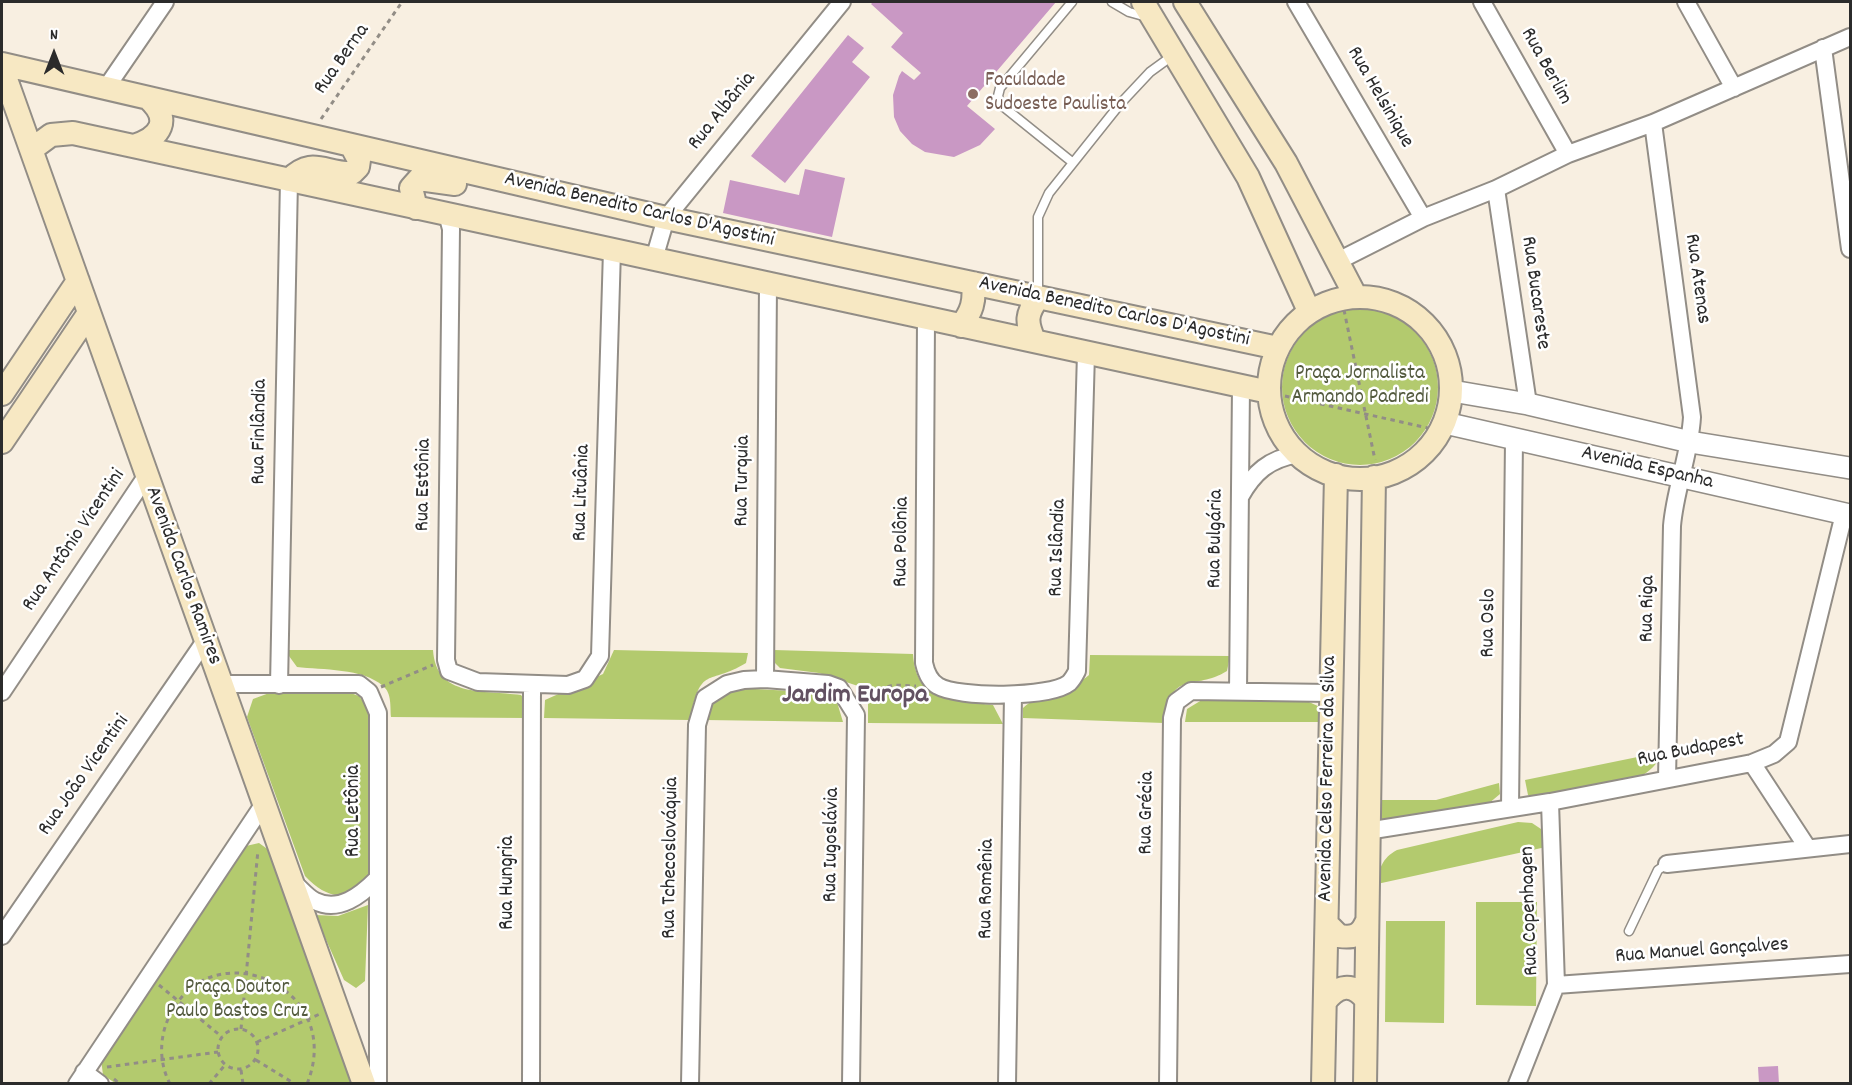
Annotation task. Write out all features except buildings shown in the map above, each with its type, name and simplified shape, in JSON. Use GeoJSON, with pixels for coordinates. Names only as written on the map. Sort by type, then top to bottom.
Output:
{"type":"FeatureCollection","features":[{"type":"Feature","properties":{"kind":"main road"},"geometry":{"type":"LineString","coordinates":[[1309,311],[1248,177],[1148,10],[1187,3],[1286,163],[1338,261],[1349,298]]}},
{"type":"Feature","properties":{"kind":"main road","name":"Avenida Benedito Carlos D'Agostini"},"geometry":{"type":"LineString","coordinates":[[2,66],[666,218],[1278,348]]}},
{"type":"Feature","properties":{"kind":"main road","name":"Avenida Carlos Ramires"},"geometry":{"type":"LineString","coordinates":[[2,66],[88,313],[364,1083]]}},
{"type":"Feature","properties":{"kind":"main road"},"geometry":{"type":"LineString","coordinates":[[134,146],[152,138],[160,127],[160,111],[148,98]]}},
{"type":"Feature","properties":{"kind":"main road","name":"Avenida Benedito Carlos D'Agostini"},"geometry":{"type":"LineString","coordinates":[[32,149],[51,135],[73,133],[1269,392]]}},
{"type":"Feature","properties":{"kind":"main road"},"geometry":{"type":"LineString","coordinates":[[289,180],[303,168],[310,166],[352,173],[358,168],[359,159],[351,145]]}},
{"type":"Feature","properties":{"kind":"main road"},"geometry":{"type":"LineString","coordinates":[[416,208],[411,188],[419,179],[471,185],[480,184],[491,177]]}},
{"type":"Feature","properties":{"kind":"main road"},"geometry":{"type":"LineString","coordinates":[[2,394],[78,280]]}},
{"type":"Feature","properties":{"kind":"main road"},"geometry":{"type":"LineString","coordinates":[[961,326],[972,310],[975,298],[974,283]]}},
{"type":"Feature","properties":{"kind":"main road"},"geometry":{"type":"LineString","coordinates":[[1034,340],[1027,324],[1029,310],[1038,298]]}},
{"type":"Feature","properties":{"kind":"main road"},"geometry":{"type":"LineString","coordinates":[[1349,298],[1386,300],[1413,313],[1434,334],[1448,361],[1452,391],[1442,427],[1433,443],[1416,459],[1396,471],[1376,477],[1336,475],[1316,467],[1298,454],[1278,426],[1269,392],[1271,369],[1278,348],[1290,330],[1309,311],[1349,298]]}},
{"type":"Feature","properties":{"kind":"main road"},"geometry":{"type":"LineString","coordinates":[[2,442],[88,313]]}},
{"type":"Feature","properties":{"kind":"main road"},"geometry":{"type":"LineString","coordinates":[[39,339],[61,354]]}},
{"type":"Feature","properties":{"kind":"main road","name":"Avenida Celso Ferreira da Silva"},"geometry":{"type":"LineString","coordinates":[[1323,1083],[1336,475]]}},
{"type":"Feature","properties":{"kind":"main road","name":"Avenida Celso Ferreira da Silva"},"geometry":{"type":"LineString","coordinates":[[1365,1083],[1367,831],[1376,477]]}},
{"type":"Feature","properties":{"kind":"main road"},"geometry":{"type":"LineString","coordinates":[[1327,924],[1339,936],[1354,937],[1363,931],[1366,923]]}},
{"type":"Feature","properties":{"kind":"main road"},"geometry":{"type":"LineString","coordinates":[[1324,1002],[1336,990],[1345,987],[1360,993],[1365,1000]]}},
{"type":"Feature","properties":{"kind":"street"},"geometry":{"type":"LineString","coordinates":[[106,88],[165,2]]}},
{"type":"Feature","properties":{"kind":"street","name":"Rua Helsinique"},"geometry":{"type":"LineString","coordinates":[[1296,2],[1423,218]]}},
{"type":"Feature","properties":{"kind":"street","name":"Rua Berlim"},"geometry":{"type":"LineString","coordinates":[[1482,2],[1568,154]]}},
{"type":"Feature","properties":{"kind":"street"},"geometry":{"type":"LineString","coordinates":[[1686,2],[1734,88]]}},
{"type":"Feature","properties":{"kind":"street","name":"Rua Albânia"},"geometry":{"type":"LineString","coordinates":[[654,259],[666,218],[838,3]]}},
{"type":"Feature","properties":{"kind":"street"},"geometry":{"type":"LineString","coordinates":[[1338,261],[1423,218],[1496,189],[1568,154],[1653,123],[1851,37]]}},
{"type":"Feature","properties":{"kind":"street"},"geometry":{"type":"LineString","coordinates":[[1823,48],[1851,249]]}},
{"type":"Feature","properties":{"kind":"street","name":"Rua Atenas"},"geometry":{"type":"LineString","coordinates":[[1653,123],[1692,417],[1690,442]]}},
{"type":"Feature","properties":{"kind":"street","name":"Rua Finlândia"},"geometry":{"type":"LineString","coordinates":[[279,685],[289,180]]}},
{"type":"Feature","properties":{"kind":"street","name":"Rua Bucareste"},"geometry":{"type":"LineString","coordinates":[[1496,189],[1528,404]]}},
{"type":"Feature","properties":{"kind":"street","name":"Rua Estônia"},"geometry":{"type":"LineString","coordinates":[[446,660],[451,229],[447,214]]}},
{"type":"Feature","properties":{"kind":"street","name":"Rua Lituânia"},"geometry":{"type":"LineString","coordinates":[[532,684],[568,685],[585,679],[600,656],[612,250]]}},
{"type":"Feature","properties":{"kind":"street","name":"Rua Turquia"},"geometry":{"type":"LineString","coordinates":[[765,679],[768,284]]}},
{"type":"Feature","properties":{"kind":"street","name":"Rua Polônia"},"geometry":{"type":"LineString","coordinates":[[926,319],[924,663],[928,676],[938,686]]}},
{"type":"Feature","properties":{"kind":"street","name":"Rua Islândia"},"geometry":{"type":"LineString","coordinates":[[1013,695],[1032,694],[1060,687],[1070,682],[1077,671],[1086,353]]}},
{"type":"Feature","properties":{"kind":"street","name":"Rua Bulgária"},"geometry":{"type":"LineString","coordinates":[[1238,691],[1241,387]]}},
{"type":"Feature","properties":{"kind":"street","name":"Avenida Espanha"},"geometry":{"type":"LineString","coordinates":[[1452,391],[1528,404],[1690,442],[1851,468]]}},
{"type":"Feature","properties":{"kind":"street","name":"Avenida Espanha"},"geometry":{"type":"LineString","coordinates":[[1442,427],[1514,440],[1847,514]]}},
{"type":"Feature","properties":{"kind":"street","name":"Rua Oslo"},"geometry":{"type":"LineString","coordinates":[[1510,808],[1514,440]]}},
{"type":"Feature","properties":{"kind":"street","name":"Rua Riga"},"geometry":{"type":"LineString","coordinates":[[1667,779],[1672,526],[1675,498],[1690,442]]}},
{"type":"Feature","properties":{"kind":"street"},"geometry":{"type":"LineString","coordinates":[[1240,498],[1249,480],[1266,464],[1281,457],[1298,454]]}},
{"type":"Feature","properties":{"kind":"street","name":"Rua Antônio Vicentini"},"geometry":{"type":"LineString","coordinates":[[2,692],[147,476]]}},
{"type":"Feature","properties":{"kind":"street","name":"Rua Budapest"},"geometry":{"type":"LineString","coordinates":[[1367,831],[1550,802],[1752,763],[1774,754],[1788,742],[1847,514]]}},
{"type":"Feature","properties":{"kind":"street","name":"Rua João Vicentini"},"geometry":{"type":"LineString","coordinates":[[2,936],[205,641]]}},
{"type":"Feature","properties":{"kind":"street"},"geometry":{"type":"LineString","coordinates":[[446,660],[449,671],[478,682],[532,684]]}},
{"type":"Feature","properties":{"kind":"street"},"geometry":{"type":"LineString","coordinates":[[765,679],[828,684],[839,688],[856,716]]}},
{"type":"Feature","properties":{"kind":"street","name":"Rua Tchecoslováquia"},"geometry":{"type":"LineString","coordinates":[[690,1083],[697,725],[705,698],[728,684],[765,679]]}},
{"type":"Feature","properties":{"kind":"street"},"geometry":{"type":"LineString","coordinates":[[221,684],[359,684],[369,692]]}},
{"type":"Feature","properties":{"kind":"street","name":"Rua Hungria"},"geometry":{"type":"LineString","coordinates":[[531,1083],[532,684]]}},
{"type":"Feature","properties":{"kind":"street"},"geometry":{"type":"LineString","coordinates":[[938,686],[954,691],[1013,695]]}},
{"type":"Feature","properties":{"kind":"street","name":"Rua Grécia"},"geometry":{"type":"LineString","coordinates":[[1168,1083],[1172,718],[1176,702],[1191,691],[1330,693]]}},
{"type":"Feature","properties":{"kind":"street","name":"Rua Letônia"},"geometry":{"type":"LineString","coordinates":[[369,692],[378,713],[378,1083]]}},
{"type":"Feature","properties":{"kind":"street","name":"Rua Romênia"},"geometry":{"type":"LineString","coordinates":[[1007,1083],[1013,695]]}},
{"type":"Feature","properties":{"kind":"street","name":"Rua Iugoslávia"},"geometry":{"type":"LineString","coordinates":[[851,1083],[856,716]]}},
{"type":"Feature","properties":{"kind":"street"},"geometry":{"type":"LineString","coordinates":[[1752,763],[1807,847]]}},
{"type":"Feature","properties":{"kind":"street"},"geometry":{"type":"LineString","coordinates":[[100,1083],[81,1078],[265,802]]}},
{"type":"Feature","properties":{"kind":"street","name":"Rua Copenhagen"},"geometry":{"type":"LineString","coordinates":[[1517,1083],[1556,985],[1550,802]]}},
{"type":"Feature","properties":{"kind":"street"},"geometry":{"type":"LineString","coordinates":[[1666,864],[1851,844]]}},
{"type":"Feature","properties":{"kind":"street"},"geometry":{"type":"LineString","coordinates":[[293,882],[315,901],[344,903],[355,899],[377,879]]}},
{"type":"Feature","properties":{"kind":"street","name":"Rua Manuel Gonçalves"},"geometry":{"type":"LineString","coordinates":[[1556,985],[1851,964]]}},
{"type":"Feature","properties":{"kind":"lane"},"geometry":{"type":"LineString","coordinates":[[1072,2],[1000,88],[998,96],[1000,104],[1072,162]]}},
{"type":"Feature","properties":{"kind":"lane"},"geometry":{"type":"LineString","coordinates":[[1112,2],[1129,12],[1148,10]]}},
{"type":"Feature","properties":{"kind":"lane"},"geometry":{"type":"LineString","coordinates":[[1038,298],[1038,217],[1048,193],[1142,80],[1175,54]]}},
{"type":"Feature","properties":{"kind":"lane"},"geometry":{"type":"LineString","coordinates":[[1629,931],[1658,870],[1666,864]]}},
{"type":"Feature","properties":{"kind":"path","name":"Rua Berna"},"geometry":{"type":"LineString","coordinates":[[309,136],[402,2]]}},
{"type":"Feature","properties":{"kind":"path"},"geometry":{"type":"LineString","coordinates":[[1349,298],[1376,477]]}},
{"type":"Feature","properties":{"kind":"path"},"geometry":{"type":"LineString","coordinates":[[1269,392],[1365,414],[1442,427]]}},
{"type":"Feature","properties":{"kind":"path"},"geometry":{"type":"LineString","coordinates":[[369,692],[446,660]]}},
{"type":"Feature","properties":{"kind":"path"},"geometry":{"type":"LineString","coordinates":[[856,716],[866,693],[893,685],[938,686]]}},
{"type":"Feature","properties":{"kind":"path"},"geometry":{"type":"LineString","coordinates":[[252,851],[258,850],[265,854]]}},
{"type":"Feature","properties":{"kind":"path"},"geometry":{"type":"LineString","coordinates":[[241,1029],[258,850]]}},
{"type":"Feature","properties":{"kind":"path"},"geometry":{"type":"LineString","coordinates":[[170,1083],[163,1059],[164,1030],[179,1001],[191,989],[208,979],[231,973],[265,978],[284,988],[301,1005],[309,1019],[315,1049],[307,1083]]}},
{"type":"Feature","properties":{"kind":"path"},"geometry":{"type":"LineString","coordinates":[[151,993],[158,984],[222,1037]]}},
{"type":"Feature","properties":{"kind":"path"},"geometry":{"type":"LineString","coordinates":[[257,1042],[325,1012]]}},
{"type":"Feature","properties":{"kind":"path"},"geometry":{"type":"LineString","coordinates":[[241,1029],[250,1033],[257,1042],[256,1060],[241,1070],[225,1065],[218,1052],[222,1037],[227,1032],[241,1029]]}},
{"type":"Feature","properties":{"kind":"path"},"geometry":{"type":"LineString","coordinates":[[107,1068],[218,1052]]}},
{"type":"Feature","properties":{"kind":"path"},"geometry":{"type":"LineString","coordinates":[[108,1059],[107,1068],[120,1083]]}},
{"type":"Feature","properties":{"kind":"path"},"geometry":{"type":"LineString","coordinates":[[256,1060],[295,1083]]}},
{"type":"Feature","properties":{"kind":"path"},"geometry":{"type":"LineString","coordinates":[[209,1083],[225,1065]]}},
{"type":"Feature","properties":{"kind":"path"},"geometry":{"type":"LineString","coordinates":[[241,1070],[243,1083]]}},
{"type":"Feature","properties":{"kind":"green space","name":"Praça Jornalista Armando Padredi"},"geometry":{"type":"Polygon","coordinates":[[[1360,309],[1390,315],[1415,332],[1432,357],[1438,387],[1432,417],[1415,442],[1390,459],[1360,465],[1330,459],[1305,442],[1288,417],[1282,387],[1288,357],[1305,332],[1330,315],[1360,309]]]}},
{"type":"Feature","properties":{"kind":"green space"},"geometry":{"type":"Polygon","coordinates":[[[289,650],[433,650],[436,666],[443,677],[452,684],[464,689],[521,695],[525,700],[525,718],[391,717],[388,692],[375,680],[342,671],[297,667],[289,656],[289,650]]]}},
{"type":"Feature","properties":{"kind":"green space"},"geometry":{"type":"Polygon","coordinates":[[[614,650],[748,653],[746,663],[703,683],[694,702],[690,720],[544,718],[545,700],[603,674],[614,650]]]}},
{"type":"Feature","properties":{"kind":"green space"},"geometry":{"type":"Polygon","coordinates":[[[774,650],[913,654],[921,682],[929,691],[951,700],[993,705],[1003,724],[868,723],[868,703],[861,687],[819,673],[780,668],[775,663],[774,650]]]}},
{"type":"Feature","properties":{"kind":"green space"},"geometry":{"type":"Polygon","coordinates":[[[1090,655],[1230,656],[1227,671],[1215,677],[1178,687],[1172,694],[1164,723],[1023,718],[1023,708],[1030,702],[1073,685],[1089,675],[1090,655]]]}},
{"type":"Feature","properties":{"kind":"green space"},"geometry":{"type":"Polygon","coordinates":[[[737,688],[828,693],[837,702],[843,722],[705,720],[713,703],[737,688]]]}},
{"type":"Feature","properties":{"kind":"green space"},"geometry":{"type":"Polygon","coordinates":[[[342,690],[359,696],[370,710],[368,877],[352,891],[336,895],[321,889],[305,876],[247,717],[253,699],[272,692],[342,690]]]}},
{"type":"Feature","properties":{"kind":"green space"},"geometry":{"type":"Polygon","coordinates":[[[1210,695],[1300,698],[1320,707],[1322,722],[1185,722],[1187,709],[1210,695]]]}},
{"type":"Feature","properties":{"kind":"green space"},"geometry":{"type":"Polygon","coordinates":[[[1662,752],[1655,765],[1643,775],[1609,788],[1539,799],[1528,795],[1525,780],[1662,752]]]}},
{"type":"Feature","properties":{"kind":"green space"},"geometry":{"type":"Polygon","coordinates":[[[1499,783],[1500,794],[1482,809],[1395,826],[1381,820],[1382,800],[1436,800],[1499,783]]]}},
{"type":"Feature","properties":{"kind":"green space"},"geometry":{"type":"Polygon","coordinates":[[[1518,822],[1532,823],[1544,831],[1546,847],[1377,884],[1382,864],[1397,850],[1518,822]]]}},
{"type":"Feature","properties":{"kind":"green space","name":"Praça Doutor Paulo Bastos Cruz"},"geometry":{"type":"Polygon","coordinates":[[[259,843],[273,853],[352,1083],[115,1083],[103,1075],[101,1059],[246,846],[259,843]]]}},
{"type":"Feature","properties":{"kind":"green space"},"geometry":{"type":"Polygon","coordinates":[[[1476,902],[1537,902],[1536,1006],[1476,1005],[1476,902]]]}},
{"type":"Feature","properties":{"kind":"green space"},"geometry":{"type":"Polygon","coordinates":[[[368,905],[365,981],[356,988],[344,980],[315,915],[338,916],[368,905]]]}},
{"type":"Feature","properties":{"kind":"green space"},"geometry":{"type":"Polygon","coordinates":[[[1386,921],[1445,921],[1444,1023],[1385,1022],[1386,921]]]}},
{"type":"Feature","properties":{"kind":"place","name":"Faculdade Sudoeste Paulista"},"geometry":{"type":"Point","coordinates":[973,94]}},
{"type":"Feature","properties":{"kind":"district","name":"Jardim Europa"},"geometry":{"type":"Point","coordinates":[855,697]}}]}
